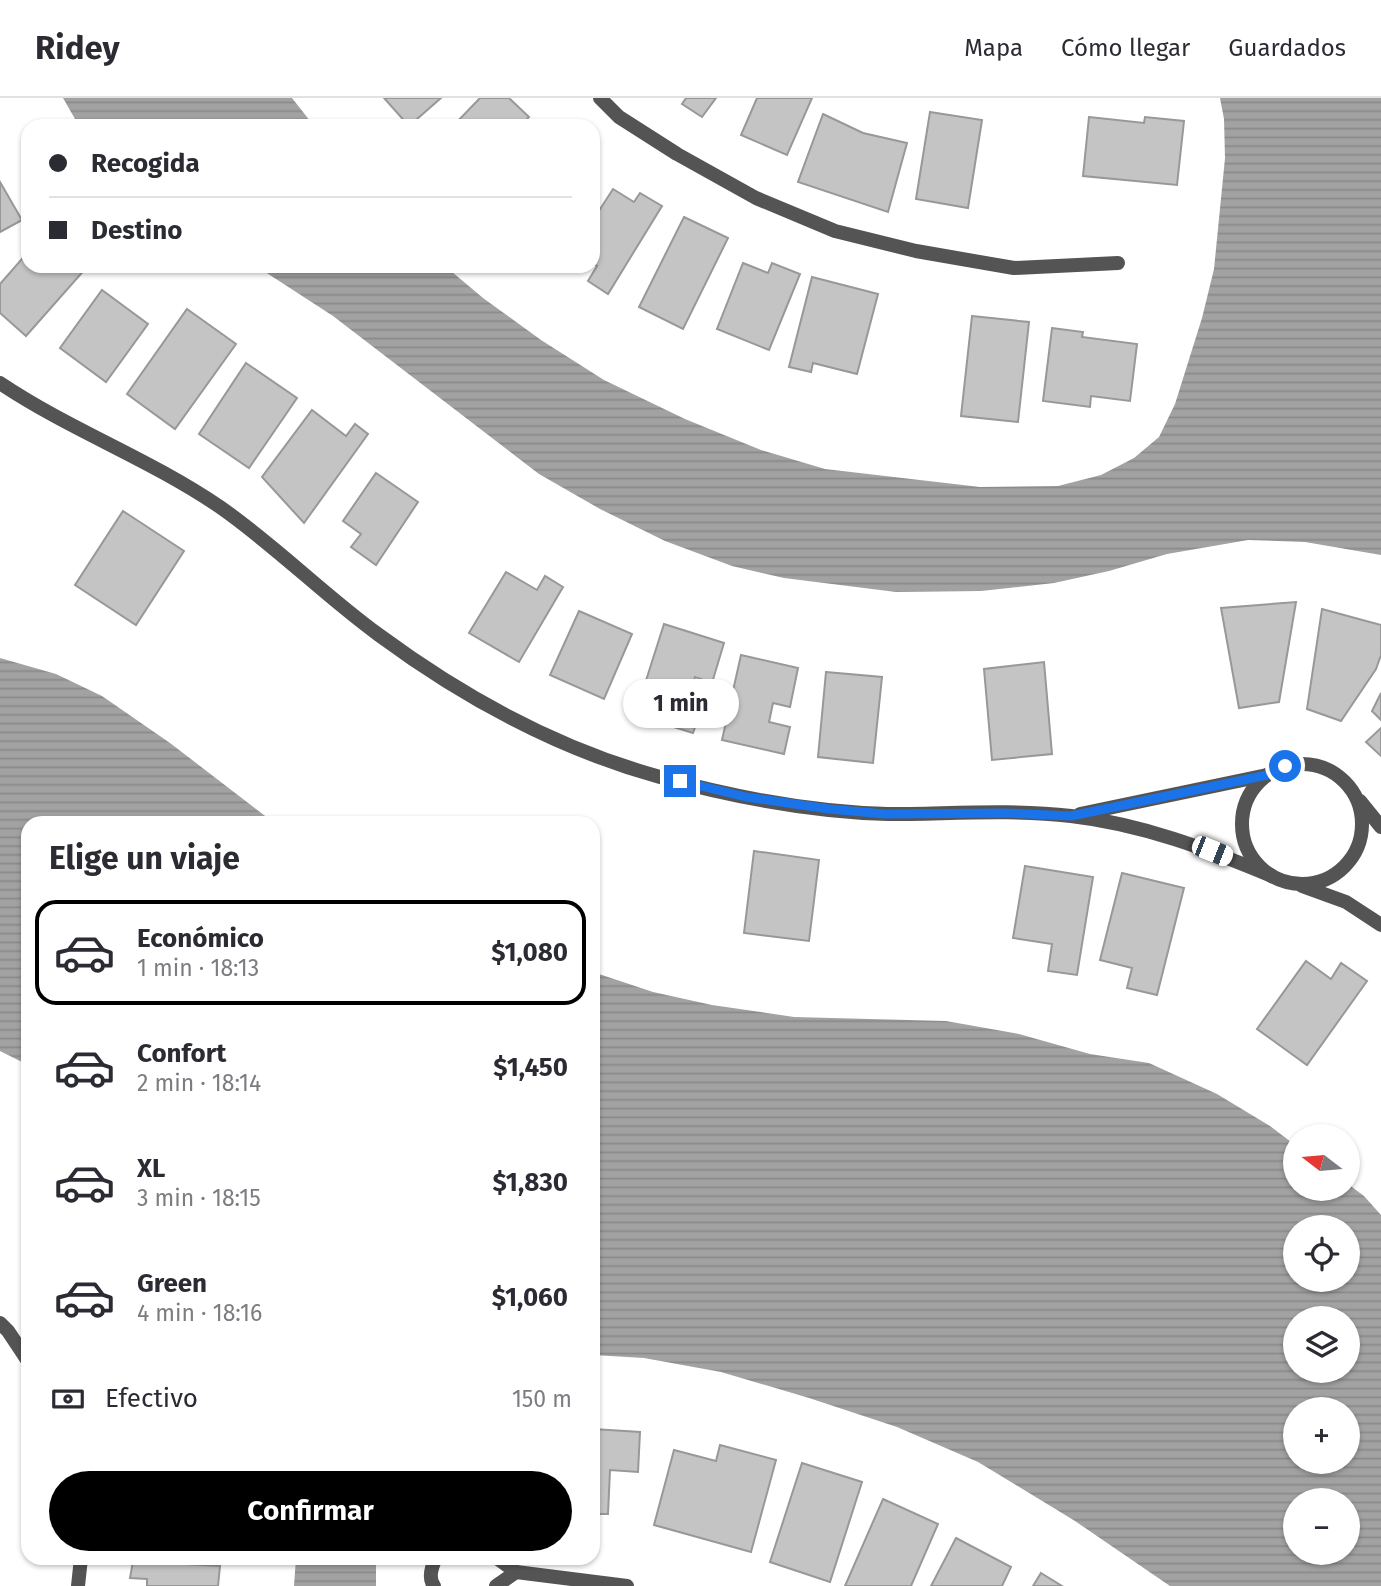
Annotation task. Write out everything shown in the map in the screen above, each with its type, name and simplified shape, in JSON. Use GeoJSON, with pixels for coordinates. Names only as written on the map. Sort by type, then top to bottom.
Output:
{"type":"FeatureCollection","features":[{"type":"Feature","properties":{"kind":"street"},"geometry":{"type":"LineString","coordinates":[[600,98],[619,117],[677,154],[756,198],[835,231],[916,251],[1014,268],[1118,263]]}},
{"type":"Feature","properties":{"kind":"street"},"geometry":{"type":"LineString","coordinates":[[0,383],[22,398],[191,487],[262,540],[379,635],[434,673],[530,728],[579,750],[658,776],[746,797],[829,809],[885,814],[1028,813],[1071,816],[1134,827],[1192,843],[1272,876],[1326,894],[1346,902],[1381,925]]}},
{"type":"Feature","properties":{"kind":"street"},"geometry":{"type":"LineString","coordinates":[[1071,816],[1267,775],[1285,766],[1304,763],[1324,767],[1341,777],[1381,827]]}},
{"type":"Feature","properties":{"kind":"street"},"geometry":{"type":"LineString","coordinates":[[1267,775],[1253,789],[1245,807],[1242,827],[1247,846],[1257,863],[1272,876]]}},
{"type":"Feature","properties":{"kind":"street"},"geometry":{"type":"LineString","coordinates":[[1291,883],[1311,884],[1330,878],[1351,858],[1357,849],[1362,830],[1361,811],[1354,792]]}},
{"type":"Feature","properties":{"kind":"street"},"geometry":{"type":"LineString","coordinates":[[3,1328],[21,1352]]}},
{"type":"Feature","properties":{"kind":"street"},"geometry":{"type":"LineString","coordinates":[[78,1586],[80,1565]]}},
{"type":"Feature","properties":{"kind":"street"},"geometry":{"type":"LineString","coordinates":[[433,1565],[434,1586]]}},
{"type":"Feature","properties":{"kind":"street"},"geometry":{"type":"LineString","coordinates":[[506,1565],[516,1572],[627,1586]]}},
{"type":"Feature","properties":{"kind":"street"},"geometry":{"type":"LineString","coordinates":[[496,1586],[516,1572]]}},
{"type":"Feature","properties":{"kind":"shaded area"},"geometry":{"type":"Polygon","coordinates":[[[63,98],[292,98],[308,119],[75,119],[63,98]]]}},
{"type":"Feature","properties":{"kind":"shaded area"},"geometry":{"type":"Polygon","coordinates":[[[1220,98],[1381,98],[1381,555],[1305,542],[1248,540],[1167,554],[1054,583],[981,591],[896,592],[784,578],[732,566],[665,541],[600,509],[539,474],[333,316],[267,273],[453,273],[541,340],[604,380],[685,419],[761,450],[825,469],[980,487],[1058,486],[1101,475],[1134,458],[1159,437],[1175,404],[1214,269],[1225,158],[1224,119],[1220,98]]]}},
{"type":"Feature","properties":{"kind":"shaded area"},"geometry":{"type":"Polygon","coordinates":[[[0,658],[56,674],[102,696],[170,743],[265,816],[21,816],[21,1062],[0,1051],[0,658]]]}},
{"type":"Feature","properties":{"kind":"shaded area"},"geometry":{"type":"Polygon","coordinates":[[[600,974],[653,992],[712,1005],[794,1017],[946,1021],[1019,1034],[1090,1054],[1149,1063],[1217,1094],[1283,1136],[1283,1201],[1360,1201],[1360,1193],[1381,1215],[1381,1586],[1170,1586],[1075,1521],[978,1462],[897,1427],[721,1372],[644,1358],[600,1355],[600,974]]]}},
{"type":"Feature","properties":{"kind":"shaded area"},"geometry":{"type":"Polygon","coordinates":[[[296,1565],[376,1565],[376,1586],[294,1586],[296,1565]]]}},
{"type":"Feature","properties":{"kind":"building"},"geometry":{"type":"Polygon","coordinates":[[[384,98],[441,98],[417,119],[403,119],[384,98]]]}},
{"type":"Feature","properties":{"kind":"building"},"geometry":{"type":"Polygon","coordinates":[[[480,98],[509,98],[529,117],[527,119],[460,119],[480,98]]]}},
{"type":"Feature","properties":{"kind":"building"},"geometry":{"type":"Polygon","coordinates":[[[686,98],[716,98],[702,117],[682,104],[686,98]]]}},
{"type":"Feature","properties":{"kind":"building"},"geometry":{"type":"Polygon","coordinates":[[[757,98],[812,98],[787,155],[741,135],[757,98]]]}},
{"type":"Feature","properties":{"kind":"building"},"geometry":{"type":"Polygon","coordinates":[[[930,112],[982,120],[968,208],[916,199],[930,112]]]}},
{"type":"Feature","properties":{"kind":"building"},"geometry":{"type":"Polygon","coordinates":[[[823,114],[863,133],[907,143],[888,212],[798,182],[823,114]]]}},
{"type":"Feature","properties":{"kind":"building"},"geometry":{"type":"Polygon","coordinates":[[[1089,117],[1144,123],[1145,117],[1184,121],[1177,185],[1083,176],[1089,117]]]}},
{"type":"Feature","properties":{"kind":"building"},"geometry":{"type":"Polygon","coordinates":[[[0,182],[21,221],[0,232],[0,182]]]}},
{"type":"Feature","properties":{"kind":"building"},"geometry":{"type":"Polygon","coordinates":[[[613,189],[634,202],[640,193],[662,206],[608,294],[588,281],[593,273],[600,273],[600,209],[613,189]]]}},
{"type":"Feature","properties":{"kind":"building"},"geometry":{"type":"Polygon","coordinates":[[[684,217],[728,238],[683,329],[639,307],[684,217]]]}},
{"type":"Feature","properties":{"kind":"building"},"geometry":{"type":"Polygon","coordinates":[[[21,260],[21,273],[82,273],[26,336],[0,313],[0,284],[21,260]]]}},
{"type":"Feature","properties":{"kind":"building"},"geometry":{"type":"Polygon","coordinates":[[[743,263],[768,273],[772,263],[800,274],[769,350],[717,329],[743,263]]]}},
{"type":"Feature","properties":{"kind":"building"},"geometry":{"type":"Polygon","coordinates":[[[812,277],[878,294],[857,374],[813,363],[811,372],[789,367],[812,277]]]}},
{"type":"Feature","properties":{"kind":"building"},"geometry":{"type":"Polygon","coordinates":[[[102,290],[148,324],[106,382],[60,348],[102,290]]]}},
{"type":"Feature","properties":{"kind":"building"},"geometry":{"type":"Polygon","coordinates":[[[187,309],[236,344],[175,429],[127,394],[187,309]]]}},
{"type":"Feature","properties":{"kind":"building"},"geometry":{"type":"Polygon","coordinates":[[[972,316],[1029,322],[1018,422],[961,416],[972,316]]]}},
{"type":"Feature","properties":{"kind":"building"},"geometry":{"type":"Polygon","coordinates":[[[1052,328],[1083,332],[1082,337],[1137,344],[1130,401],[1091,396],[1090,407],[1043,401],[1052,328]]]}},
{"type":"Feature","properties":{"kind":"building"},"geometry":{"type":"Polygon","coordinates":[[[246,363],[297,398],[249,468],[199,434],[246,363]]]}},
{"type":"Feature","properties":{"kind":"building"},"geometry":{"type":"Polygon","coordinates":[[[312,410],[346,436],[355,424],[368,434],[304,523],[262,477],[312,410]]]}},
{"type":"Feature","properties":{"kind":"building"},"geometry":{"type":"Polygon","coordinates":[[[376,473],[418,502],[376,565],[351,547],[361,534],[343,521],[376,473]]]}},
{"type":"Feature","properties":{"kind":"building"},"geometry":{"type":"Polygon","coordinates":[[[123,511],[184,551],[136,625],[75,585],[123,511]]]}},
{"type":"Feature","properties":{"kind":"building"},"geometry":{"type":"Polygon","coordinates":[[[506,572],[537,590],[545,576],[563,587],[519,662],[469,633],[506,572]]]}},
{"type":"Feature","properties":{"kind":"building"},"geometry":{"type":"Polygon","coordinates":[[[1296,602],[1279,702],[1239,708],[1221,608],[1296,602]]]}},
{"type":"Feature","properties":{"kind":"building"},"geometry":{"type":"Polygon","coordinates":[[[1322,609],[1381,625],[1381,655],[1376,669],[1341,721],[1307,709],[1322,609]]]}},
{"type":"Feature","properties":{"kind":"building"},"geometry":{"type":"Polygon","coordinates":[[[579,611],[632,634],[604,699],[550,675],[579,611]]]}},
{"type":"Feature","properties":{"kind":"building"},"geometry":{"type":"Polygon","coordinates":[[[664,624],[724,643],[712,683],[695,677],[687,702],[702,707],[693,733],[635,715],[664,624]]]}},
{"type":"Feature","properties":{"kind":"building"},"geometry":{"type":"Polygon","coordinates":[[[741,655],[798,668],[790,707],[773,703],[769,722],[790,727],[784,754],[722,740],[741,655]]]}},
{"type":"Feature","properties":{"kind":"building"},"geometry":{"type":"Polygon","coordinates":[[[1044,662],[1052,754],[992,760],[984,669],[1044,662]]]}},
{"type":"Feature","properties":{"kind":"building"},"geometry":{"type":"Polygon","coordinates":[[[826,672],[882,677],[873,763],[818,757],[826,672]]]}},
{"type":"Feature","properties":{"kind":"building"},"geometry":{"type":"Polygon","coordinates":[[[1381,693],[1381,720],[1372,711],[1381,693]]]}},
{"type":"Feature","properties":{"kind":"building"},"geometry":{"type":"Polygon","coordinates":[[[1381,728],[1381,756],[1366,742],[1381,728]]]}},
{"type":"Feature","properties":{"kind":"building"},"geometry":{"type":"Polygon","coordinates":[[[754,851],[819,860],[809,941],[744,933],[754,851]]]}},
{"type":"Feature","properties":{"kind":"building"},"geometry":{"type":"Polygon","coordinates":[[[1025,866],[1093,877],[1077,975],[1048,971],[1052,944],[1013,938],[1025,866]]]}},
{"type":"Feature","properties":{"kind":"building"},"geometry":{"type":"Polygon","coordinates":[[[1122,873],[1184,888],[1157,995],[1127,988],[1132,968],[1100,960],[1122,873]]]}},
{"type":"Feature","properties":{"kind":"building"},"geometry":{"type":"Polygon","coordinates":[[[1306,961],[1331,979],[1341,963],[1367,981],[1307,1065],[1257,1029],[1306,961]]]}},
{"type":"Feature","properties":{"kind":"building"},"geometry":{"type":"Polygon","coordinates":[[[600,1429],[640,1432],[638,1472],[610,1470],[608,1514],[600,1514],[600,1429]]]}},
{"type":"Feature","properties":{"kind":"building"},"geometry":{"type":"Polygon","coordinates":[[[720,1445],[776,1460],[751,1552],[654,1525],[674,1450],[716,1461],[720,1445]]]}},
{"type":"Feature","properties":{"kind":"building"},"geometry":{"type":"Polygon","coordinates":[[[802,1463],[862,1482],[830,1582],[770,1562],[802,1463]]]}},
{"type":"Feature","properties":{"kind":"building"},"geometry":{"type":"Polygon","coordinates":[[[883,1499],[938,1524],[911,1586],[845,1586],[883,1499]]]}},
{"type":"Feature","properties":{"kind":"building"},"geometry":{"type":"Polygon","coordinates":[[[956,1538],[1011,1567],[1002,1586],[931,1586],[956,1538]]]}},
{"type":"Feature","properties":{"kind":"building"},"geometry":{"type":"Polygon","coordinates":[[[132,1565],[220,1566],[218,1586],[147,1586],[147,1579],[130,1578],[132,1565]]]}},
{"type":"Feature","properties":{"kind":"building"},"geometry":{"type":"Polygon","coordinates":[[[1041,1573],[1062,1586],[1033,1586],[1041,1573]]]}},
{"type":"Feature","properties":{"kind":"route"},"geometry":{"type":"LineString","coordinates":[[680,781],[746,797],[829,809],[885,814],[1028,813],[1071,816],[1267,775],[1285,766]]}}]}
